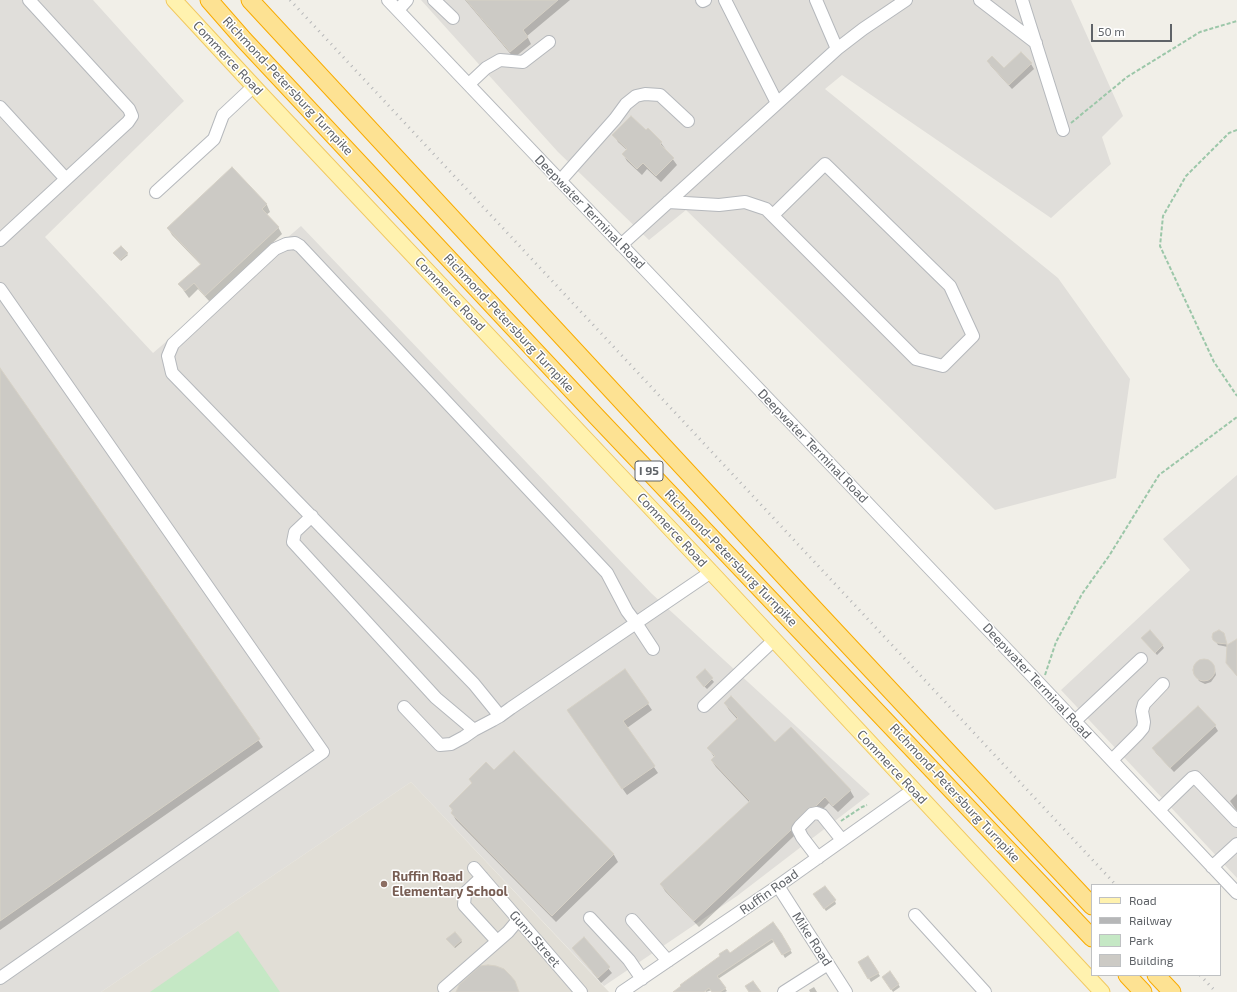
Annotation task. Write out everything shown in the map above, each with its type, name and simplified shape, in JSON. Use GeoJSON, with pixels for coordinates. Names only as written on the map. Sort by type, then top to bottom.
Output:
{"type":"FeatureCollection","features":[{"type":"Feature","properties":{"kind":"highway","name":"Richmond-Petersburg Turnpike"},"geometry":{"type":"LineString","coordinates":[[210,0],[244,40],[591,410],[1091,937]]}},
{"type":"Feature","properties":{"kind":"highway","name":"Richmond-Petersburg Turnpike"},"geometry":{"type":"LineString","coordinates":[[250,0],[790,583],[1091,905]]}},
{"type":"Feature","properties":{"kind":"highway"},"geometry":{"type":"LineString","coordinates":[[1128,976],[1143,992]]}},
{"type":"Feature","properties":{"kind":"highway"},"geometry":{"type":"LineString","coordinates":[[1157,976],[1172,992]]}},
{"type":"Feature","properties":{"kind":"main road","name":"Commerce Road"},"geometry":{"type":"LineString","coordinates":[[164,0],[251,89],[910,792],[1102,992]]}},
{"type":"Feature","properties":{"kind":"main road","name":"Commerce Road"},"geometry":{"type":"LineString","coordinates":[[174,0],[251,89]]}},
{"type":"Feature","properties":{"kind":"main road","name":"Commerce Road"},"geometry":{"type":"LineString","coordinates":[[910,792],[1090,992]]}},
{"type":"Feature","properties":{"kind":"street"},"geometry":{"type":"LineString","coordinates":[[0,240],[128,122],[132,116],[129,109],[29,0]]}},
{"type":"Feature","properties":{"kind":"street","name":"Deepwater Terminal Road"},"geometry":{"type":"LineString","coordinates":[[388,0],[1042,686],[1237,893]]}},
{"type":"Feature","properties":{"kind":"street"},"geometry":{"type":"LineString","coordinates":[[398,10],[407,0]]}},
{"type":"Feature","properties":{"kind":"street"},"geometry":{"type":"LineString","coordinates":[[434,0],[453,18]]}},
{"type":"Feature","properties":{"kind":"street"},"geometry":{"type":"LineString","coordinates":[[725,0],[777,103]]}},
{"type":"Feature","properties":{"kind":"street"},"geometry":{"type":"LineString","coordinates":[[816,0],[837,49]]}},
{"type":"Feature","properties":{"kind":"street"},"geometry":{"type":"LineString","coordinates":[[621,245],[837,49],[863,29],[906,0]]}},
{"type":"Feature","properties":{"kind":"street"},"geometry":{"type":"LineString","coordinates":[[980,0],[1036,43]]}},
{"type":"Feature","properties":{"kind":"street"},"geometry":{"type":"LineString","coordinates":[[1022,0],[1063,130]]}},
{"type":"Feature","properties":{"kind":"street"},"geometry":{"type":"LineString","coordinates":[[468,84],[486,68],[500,60],[523,62],[548,42]]}},
{"type":"Feature","properties":{"kind":"street"},"geometry":{"type":"LineString","coordinates":[[156,192],[214,139],[223,115],[251,89]]}},
{"type":"Feature","properties":{"kind":"street"},"geometry":{"type":"LineString","coordinates":[[560,181],[615,119],[626,104],[636,96],[645,94],[660,95],[688,121]]}},
{"type":"Feature","properties":{"kind":"street"},"geometry":{"type":"LineString","coordinates":[[0,107],[66,179]]}},
{"type":"Feature","properties":{"kind":"street"},"geometry":{"type":"LineString","coordinates":[[668,202],[719,205],[745,202],[766,209],[916,360],[943,366],[973,336],[950,286],[825,164],[772,215]]}},
{"type":"Feature","properties":{"kind":"street"},"geometry":{"type":"LineString","coordinates":[[500,716],[474,684],[172,373],[168,356],[173,344],[276,248],[294,243],[300,246],[606,573],[627,610],[653,649]]}},
{"type":"Feature","properties":{"kind":"street"},"geometry":{"type":"LineString","coordinates":[[0,289],[323,752],[0,978]]}},
{"type":"Feature","properties":{"kind":"street"},"geometry":{"type":"LineString","coordinates":[[312,516],[295,532],[293,542],[436,698],[474,730]]}},
{"type":"Feature","properties":{"kind":"street"},"geometry":{"type":"LineString","coordinates":[[404,707],[440,745],[451,744],[500,716],[707,575]]}},
{"type":"Feature","properties":{"kind":"street"},"geometry":{"type":"LineString","coordinates":[[704,706],[771,643]]}},
{"type":"Feature","properties":{"kind":"street"},"geometry":{"type":"LineString","coordinates":[[1075,721],[1141,659]]}},
{"type":"Feature","properties":{"kind":"street"},"geometry":{"type":"LineString","coordinates":[[1112,760],[1138,734],[1144,722],[1142,711],[1144,704],[1163,684]]}},
{"type":"Feature","properties":{"kind":"street"},"geometry":{"type":"LineString","coordinates":[[1159,810],[1192,778],[1195,778],[1237,821]]}},
{"type":"Feature","properties":{"kind":"street","name":"Ruffin Road"},"geometry":{"type":"LineString","coordinates":[[622,992],[640,984],[668,961],[778,886],[910,792]]}},
{"type":"Feature","properties":{"kind":"street"},"geometry":{"type":"LineString","coordinates":[[818,858],[798,830],[812,814],[817,813],[822,815],[842,840]]}},
{"type":"Feature","properties":{"kind":"street"},"geometry":{"type":"LineString","coordinates":[[1212,867],[1237,844]]}},
{"type":"Feature","properties":{"kind":"street","name":"Gunn Street"},"geometry":{"type":"LineString","coordinates":[[497,941],[464,905],[465,893],[478,873],[581,992]]}},
{"type":"Feature","properties":{"kind":"street","name":"Mike Road"},"geometry":{"type":"LineString","coordinates":[[778,886],[846,992]]}},
{"type":"Feature","properties":{"kind":"street"},"geometry":{"type":"LineString","coordinates":[[915,915],[985,992]]}},
{"type":"Feature","properties":{"kind":"street"},"geometry":{"type":"LineString","coordinates":[[590,918],[629,960],[640,984]]}},
{"type":"Feature","properties":{"kind":"street"},"geometry":{"type":"LineString","coordinates":[[444,988],[497,941],[518,920]]}},
{"type":"Feature","properties":{"kind":"street"},"geometry":{"type":"LineString","coordinates":[[632,920],[668,961]]}},
{"type":"Feature","properties":{"kind":"street"},"geometry":{"type":"LineString","coordinates":[[784,992],[828,964]]}},
{"type":"Feature","properties":{"kind":"path"},"geometry":{"type":"LineString","coordinates":[[1063,130],[1127,77],[1200,32],[1237,21]]}},
{"type":"Feature","properties":{"kind":"path"},"geometry":{"type":"LineString","coordinates":[[1237,130],[1230,133],[1186,176],[1163,216],[1160,246],[1214,362],[1237,396]]}},
{"type":"Feature","properties":{"kind":"path"},"geometry":{"type":"LineString","coordinates":[[1042,686],[1056,642],[1082,594],[1109,556],[1158,475],[1237,417]]}},
{"type":"Feature","properties":{"kind":"shaded area"},"geometry":{"type":"Polygon","coordinates":[[[0,0],[93,0],[184,101],[45,237],[153,353],[301,226],[651,593],[870,794],[737,896],[604,986],[411,782],[101,992],[0,992],[0,0]]]}},
{"type":"Feature","properties":{"kind":"shaded area"},"geometry":{"type":"Polygon","coordinates":[[[421,0],[1071,0],[1123,116],[1102,137],[1111,164],[1051,218],[842,75],[825,89],[1058,278],[1130,379],[1116,478],[995,510],[686,210],[649,240],[558,152],[421,0]]]}},
{"type":"Feature","properties":{"kind":"shaded area"},"geometry":{"type":"Polygon","coordinates":[[[1237,475],[1237,878],[1061,690],[1190,570],[1163,539],[1237,475]]]}},
{"type":"Feature","properties":{"kind":"shaded area","name":"Ruffin Road Elementary School"},"geometry":{"type":"Polygon","coordinates":[[[411,782],[609,992],[101,992],[411,782]]]}},
{"type":"Feature","properties":{"kind":"green space"},"geometry":{"type":"Polygon","coordinates":[[[238,931],[280,992],[150,992],[238,931]]]}},
{"type":"Feature","properties":{"kind":"building"},"geometry":{"type":"Polygon","coordinates":[[[466,0],[558,0],[523,30],[528,37],[510,52],[466,0]]]}},
{"type":"Feature","properties":{"kind":"building"},"geometry":{"type":"Polygon","coordinates":[[[1021,52],[1032,63],[1009,85],[987,61],[992,56],[1004,68],[1021,52]]]}},
{"type":"Feature","properties":{"kind":"building"},"geometry":{"type":"Polygon","coordinates":[[[631,116],[646,130],[648,128],[662,142],[660,144],[674,158],[656,176],[643,163],[637,169],[622,154],[627,149],[612,135],[631,116]]]}},
{"type":"Feature","properties":{"kind":"building"},"geometry":{"type":"Polygon","coordinates":[[[232,167],[267,204],[262,209],[279,227],[205,296],[194,283],[185,291],[178,284],[201,264],[167,228],[232,167]]]}},
{"type":"Feature","properties":{"kind":"building"},"geometry":{"type":"Polygon","coordinates":[[[121,246],[128,253],[120,260],[113,253],[121,246]]]}},
{"type":"Feature","properties":{"kind":"building"},"geometry":{"type":"Polygon","coordinates":[[[0,368],[260,739],[0,921],[0,368]]]}},
{"type":"Feature","properties":{"kind":"building"},"geometry":{"type":"Polygon","coordinates":[[[1150,630],[1163,645],[1155,653],[1141,638],[1150,630]]]}},
{"type":"Feature","properties":{"kind":"building"},"geometry":{"type":"Polygon","coordinates":[[[1219,630],[1224,633],[1227,644],[1217,643],[1213,640],[1213,633],[1219,630]]]}},
{"type":"Feature","properties":{"kind":"building"},"geometry":{"type":"Polygon","coordinates":[[[1237,639],[1237,676],[1226,663],[1227,645],[1237,639]]]}},
{"type":"Feature","properties":{"kind":"building"},"geometry":{"type":"Polygon","coordinates":[[[1204,659],[1212,662],[1215,670],[1212,678],[1204,681],[1196,678],[1193,670],[1196,662],[1204,659]]]}},
{"type":"Feature","properties":{"kind":"building"},"geometry":{"type":"Polygon","coordinates":[[[625,669],[649,703],[623,721],[655,766],[622,789],[567,710],[625,669]]]}},
{"type":"Feature","properties":{"kind":"building"},"geometry":{"type":"Polygon","coordinates":[[[705,669],[713,678],[704,687],[696,677],[705,669]]]}},
{"type":"Feature","properties":{"kind":"building"},"geometry":{"type":"Polygon","coordinates":[[[731,696],[775,742],[791,727],[851,790],[833,806],[825,797],[816,806],[807,809],[794,822],[791,830],[694,921],[660,884],[750,801],[711,760],[715,756],[707,748],[738,718],[724,703],[731,696]]]}},
{"type":"Feature","properties":{"kind":"building"},"geometry":{"type":"Polygon","coordinates":[[[1198,706],[1216,725],[1170,768],[1152,748],[1198,706]]]}},
{"type":"Feature","properties":{"kind":"building"},"geometry":{"type":"Polygon","coordinates":[[[514,751],[614,854],[552,916],[451,813],[453,810],[449,806],[472,783],[469,779],[486,762],[494,770],[514,751]]]}},
{"type":"Feature","properties":{"kind":"building"},"geometry":{"type":"Polygon","coordinates":[[[825,886],[836,900],[824,909],[813,894],[825,886]]]}},
{"type":"Feature","properties":{"kind":"building"},"geometry":{"type":"Polygon","coordinates":[[[773,922],[791,950],[782,955],[772,939],[717,976],[726,988],[720,992],[712,992],[709,988],[704,992],[673,992],[681,986],[680,985],[720,956],[719,954],[727,949],[730,953],[773,922]]]}},
{"type":"Feature","properties":{"kind":"building"},"geometry":{"type":"Polygon","coordinates":[[[455,932],[462,940],[454,947],[446,939],[455,932]]]}},
{"type":"Feature","properties":{"kind":"building"},"geometry":{"type":"Polygon","coordinates":[[[584,937],[610,967],[598,978],[572,948],[584,937]]]}},
{"type":"Feature","properties":{"kind":"building"},"geometry":{"type":"Polygon","coordinates":[[[868,956],[879,973],[868,979],[858,962],[868,956]]]}},
{"type":"Feature","properties":{"kind":"building"},"geometry":{"type":"Polygon","coordinates":[[[488,965],[504,969],[515,981],[519,992],[456,992],[459,985],[480,966],[488,965]]]}},
{"type":"Feature","properties":{"kind":"building"},"geometry":{"type":"Polygon","coordinates":[[[890,971],[899,984],[891,990],[882,977],[890,971]]]}},
{"type":"Feature","properties":{"kind":"building"},"geometry":{"type":"Polygon","coordinates":[[[753,981],[761,992],[749,992],[745,986],[753,981]]]}},
{"type":"Feature","properties":{"kind":"railway"},"geometry":{"type":"LineString","coordinates":[[290,0],[1115,884]]}},
{"type":"Feature","properties":{"kind":"railway"},"geometry":{"type":"LineString","coordinates":[[1201,976],[1216,992]]}},
{"type":"Feature","properties":{"kind":"place","name":"Ruffin Road Elementary School"},"geometry":{"type":"Point","coordinates":[384,884]}}]}
